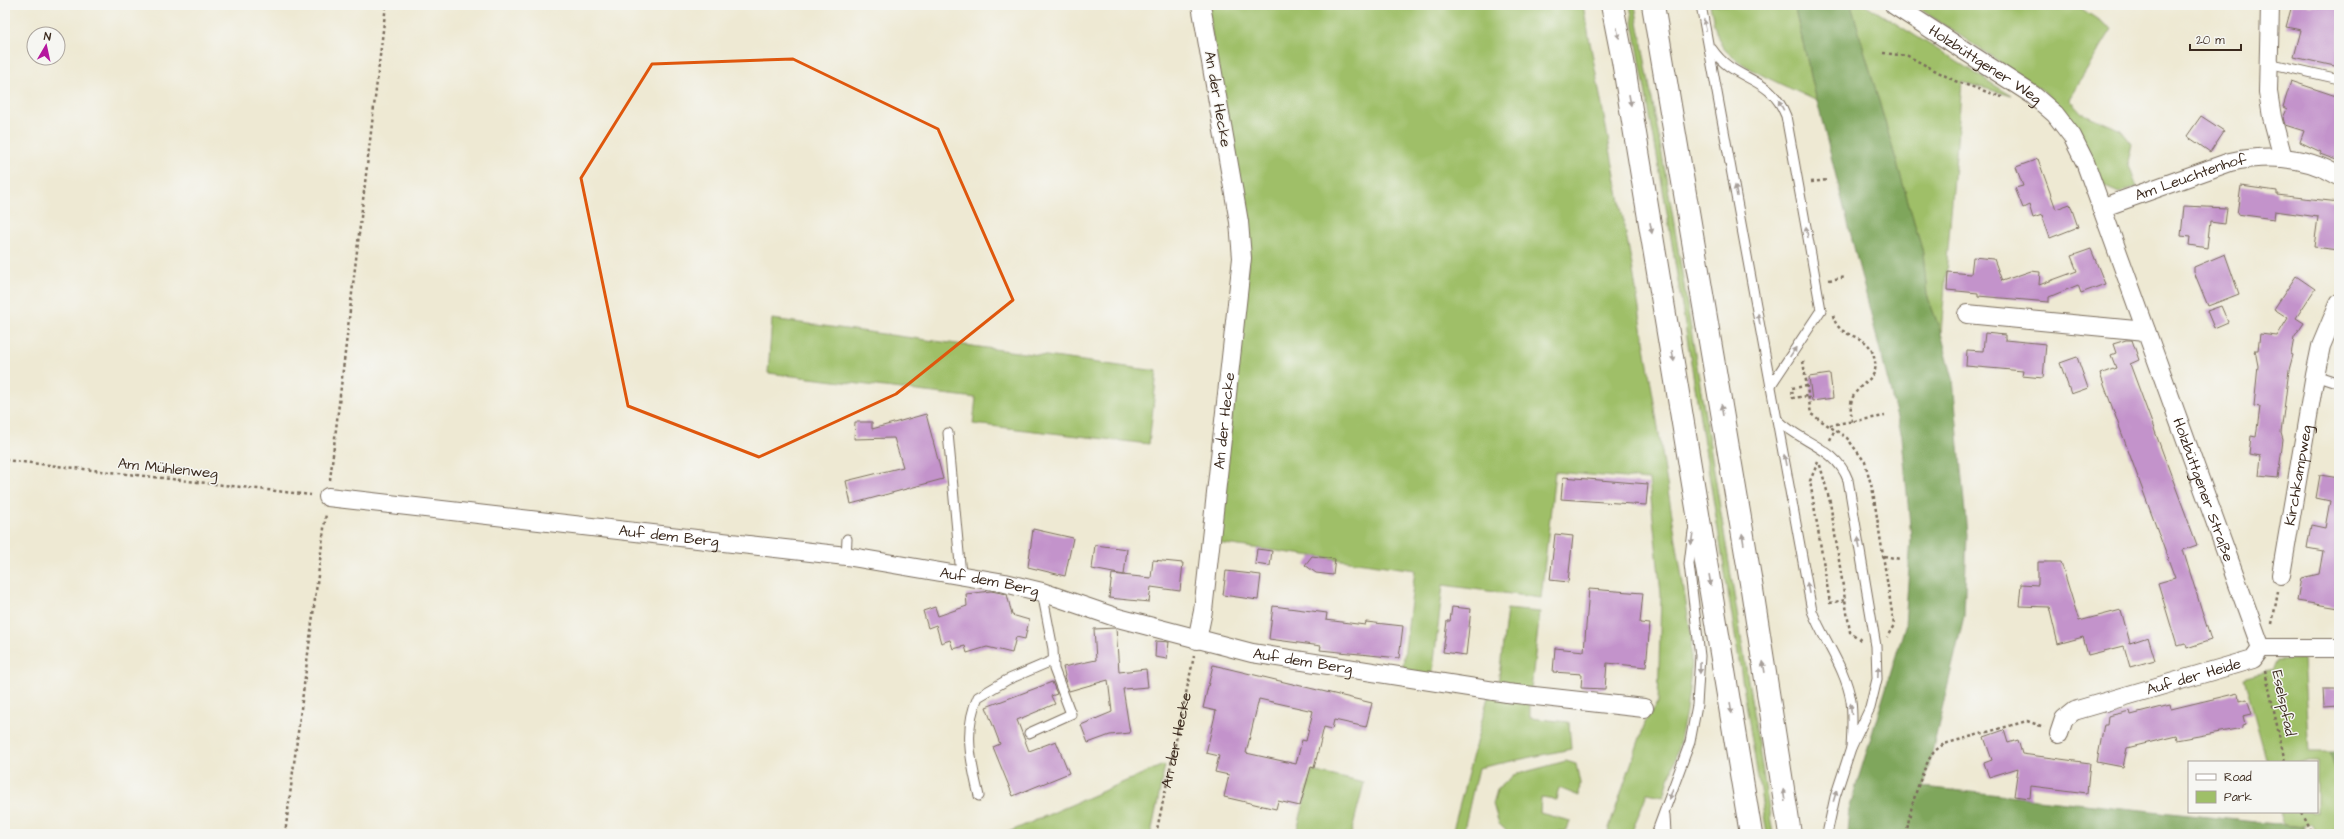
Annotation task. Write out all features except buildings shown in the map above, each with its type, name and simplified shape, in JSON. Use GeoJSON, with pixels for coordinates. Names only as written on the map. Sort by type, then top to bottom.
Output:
{"type":"FeatureCollection","features":[{"type":"Feature","properties":{"kind":"highway"},"geometry":{"type":"LineString","coordinates":[[1612,5],[1623,61],[1697,500],[1751,834]]}},
{"type":"Feature","properties":{"kind":"highway"},"geometry":{"type":"LineString","coordinates":[[1653,5],[1747,559],[1790,834]]}},
{"type":"Feature","properties":{"kind":"street","name":"An der Hecke"},"geometry":{"type":"LineString","coordinates":[[1197,640],[1203,611],[1242,258],[1239,222],[1201,5]]}},
{"type":"Feature","properties":{"kind":"street","name":"Holzbüttgener Weg"},"geometry":{"type":"LineString","coordinates":[[1894,5],[2033,95],[2055,114]]}},
{"type":"Feature","properties":{"kind":"street"},"geometry":{"type":"LineString","coordinates":[[2270,5],[2268,92],[2272,117],[2283,158]]}},
{"type":"Feature","properties":{"kind":"street","name":"Holzbüttgener Straße"},"geometry":{"type":"LineString","coordinates":[[2055,114],[2072,136],[2085,162],[2261,648]]}},
{"type":"Feature","properties":{"kind":"street","name":"Am Leuchtenhof"},"geometry":{"type":"LineString","coordinates":[[2101,208],[2230,162],[2249,158],[2283,158],[2316,165],[2339,176]]}},
{"type":"Feature","properties":{"kind":"street","name":"Kirchkampweg"},"geometry":{"type":"LineString","coordinates":[[2280,576],[2321,346],[2339,303]]}},
{"type":"Feature","properties":{"kind":"street"},"geometry":{"type":"LineString","coordinates":[[1967,314],[2146,331]]}},
{"type":"Feature","properties":{"kind":"street","name":"Auf dem Berg"},"geometry":{"type":"LineString","coordinates":[[328,497],[847,548],[961,575],[1042,592],[1118,618],[1197,640],[1252,653],[1368,673],[1507,693],[1644,708]]}},
{"type":"Feature","properties":{"kind":"street"},"geometry":{"type":"LineString","coordinates":[[2261,648],[2339,648]]}},
{"type":"Feature","properties":{"kind":"street","name":"Auf der Heide"},"geometry":{"type":"LineString","coordinates":[[2059,734],[2064,719],[2074,711],[2253,659],[2261,648]]}},
{"type":"Feature","properties":{"kind":"lane"},"geometry":{"type":"LineString","coordinates":[[1701,5],[1812,611],[1844,677],[1851,700],[1853,725],[1851,748]]}},
{"type":"Feature","properties":{"kind":"lane"},"geometry":{"type":"LineString","coordinates":[[1709,45],[1718,58],[1729,68],[1767,88],[1776,95],[1786,116],[1792,147],[1821,310],[1771,385]]}},
{"type":"Feature","properties":{"kind":"lane"},"geometry":{"type":"LineString","coordinates":[[2268,62],[2339,80]]}},
{"type":"Feature","properties":{"kind":"lane"},"geometry":{"type":"LineString","coordinates":[[2315,375],[2339,383]]}},
{"type":"Feature","properties":{"kind":"lane"},"geometry":{"type":"LineString","coordinates":[[1777,419],[1795,434],[1825,450],[1839,462],[1848,480],[1876,646],[1878,663],[1874,694],[1851,748],[1835,797],[1827,834]]}},
{"type":"Feature","properties":{"kind":"lane"},"geometry":{"type":"LineString","coordinates":[[948,433],[961,575]]}},
{"type":"Feature","properties":{"kind":"lane"},"geometry":{"type":"LineString","coordinates":[[1656,834],[1690,742],[1697,705],[1700,656],[1688,564],[1697,500]]}},
{"type":"Feature","properties":{"kind":"lane"},"geometry":{"type":"LineString","coordinates":[[1029,733],[1071,714],[1056,677],[1053,649],[1042,592]]}},
{"type":"Feature","properties":{"kind":"lane"},"geometry":{"type":"LineString","coordinates":[[979,796],[970,762],[969,722],[978,697],[995,686],[1054,660]]}},
{"type":"Feature","properties":{"kind":"lane"},"geometry":{"type":"LineString","coordinates":[[1665,812],[1666,834]]}},
{"type":"Feature","properties":{"kind":"path"},"geometry":{"type":"LineString","coordinates":[[285,834],[328,497],[386,5]]}},
{"type":"Feature","properties":{"kind":"path"},"geometry":{"type":"LineString","coordinates":[[1882,53],[1908,56],[1954,82],[2006,98]]}},
{"type":"Feature","properties":{"kind":"path"},"geometry":{"type":"LineString","coordinates":[[1808,176],[1809,183],[1828,180]]}},
{"type":"Feature","properties":{"kind":"path"},"geometry":{"type":"LineString","coordinates":[[1825,273],[1826,281],[1846,277]]}},
{"type":"Feature","properties":{"kind":"path"},"geometry":{"type":"LineString","coordinates":[[1828,316],[1832,310],[1834,320],[1843,332],[1864,341],[1872,351],[1874,373],[1869,382],[1854,396],[1851,409],[1852,422]]}},
{"type":"Feature","properties":{"kind":"path"},"geometry":{"type":"LineString","coordinates":[[1802,354],[1811,414],[1849,440],[1865,462],[1873,492],[1894,625],[1882,645],[1870,647],[1850,632],[1830,502],[1819,460],[1810,481],[1830,603],[1845,600]]}},
{"type":"Feature","properties":{"kind":"path"},"geometry":{"type":"LineString","coordinates":[[1807,386],[1792,388],[1793,398],[1808,396]]}},
{"type":"Feature","properties":{"kind":"path"},"geometry":{"type":"LineString","coordinates":[[1829,426],[1885,416]]}},
{"type":"Feature","properties":{"kind":"path"},"geometry":{"type":"LineString","coordinates":[[1825,450],[1835,429]]}},
{"type":"Feature","properties":{"kind":"path","name":"Am Mühlenweg"},"geometry":{"type":"LineString","coordinates":[[5,460],[328,497]]}},
{"type":"Feature","properties":{"kind":"path"},"geometry":{"type":"LineString","coordinates":[[1884,556],[1900,559]]}},
{"type":"Feature","properties":{"kind":"path"},"geometry":{"type":"LineString","coordinates":[[2261,648],[2269,638],[2280,576]]}},
{"type":"Feature","properties":{"kind":"path","name":"An der Hecke"},"geometry":{"type":"LineString","coordinates":[[1156,834],[1197,640]]}},
{"type":"Feature","properties":{"kind":"path","name":"Eselspfad"},"geometry":{"type":"LineString","coordinates":[[2261,648],[2285,761]]}},
{"type":"Feature","properties":{"kind":"path"},"geometry":{"type":"LineString","coordinates":[[1907,834],[1912,803],[1927,764],[1934,752],[1944,744],[2027,720],[2059,734]]}},
{"type":"Feature","properties":{"kind":"path"},"geometry":{"type":"LineString","coordinates":[[2302,813],[2312,834]]}},
{"type":"Feature","properties":{"kind":"highlighted area"},"geometry":{"type":"Polygon","coordinates":[[[793,59],[938,129],[1013,300],[896,394],[759,457],[628,406],[581,178],[652,64],[793,59]]]}},
{"type":"Feature","properties":{"kind":"green space"},"geometry":{"type":"Polygon","coordinates":[[[1207,5],[1583,5],[1633,271],[1691,634],[1690,677],[1685,716],[1664,796],[1647,793],[1631,834],[1607,834],[1646,720],[1658,703],[1661,594],[1649,480],[1555,472],[1541,598],[1443,585],[1432,678],[1402,673],[1415,570],[1217,543],[1249,254],[1207,5]]]}},
{"type":"Feature","properties":{"kind":"green space"},"geometry":{"type":"Polygon","coordinates":[[[1630,5],[1635,5],[1670,199],[1773,834],[1767,834],[1665,201],[1630,5]]]}},
{"type":"Feature","properties":{"kind":"green space"},"geometry":{"type":"Polygon","coordinates":[[[1710,5],[1794,5],[1817,101],[1780,84],[1739,62],[1729,54],[1722,46],[1714,26],[1710,5]]]}},
{"type":"Feature","properties":{"kind":"green space"},"geometry":{"type":"Polygon","coordinates":[[[1794,5],[1851,5],[1923,253],[1927,295],[1941,333],[1953,379],[1967,535],[1964,616],[1924,787],[2303,827],[2307,834],[1847,834],[1849,809],[1905,626],[1911,538],[1902,437],[1794,5]]]}},
{"type":"Feature","properties":{"kind":"green space"},"geometry":{"type":"Polygon","coordinates":[[[1851,5],[1866,5],[2012,96],[1962,82],[1941,333],[1927,295],[1923,253],[1851,5]]]}},
{"type":"Feature","properties":{"kind":"green space"},"geometry":{"type":"Polygon","coordinates":[[[1914,5],[2076,5],[2112,29],[2069,99],[2082,113],[2121,130],[2132,144],[2128,162],[2137,187],[2119,193],[2103,186],[2079,132],[2062,108],[2042,90],[1914,5]]]}},
{"type":"Feature","properties":{"kind":"green space"},"geometry":{"type":"Polygon","coordinates":[[[772,319],[1157,371],[1149,444],[973,424],[976,398],[768,373],[772,319]]]}},
{"type":"Feature","properties":{"kind":"green space"},"geometry":{"type":"Polygon","coordinates":[[[1507,609],[1540,612],[1531,689],[1498,685],[1507,609]]]}},
{"type":"Feature","properties":{"kind":"green space"},"geometry":{"type":"Polygon","coordinates":[[[2303,659],[2309,752],[2329,752],[2339,783],[2339,834],[2317,834],[2312,825],[2303,827],[2284,825],[2280,813],[2318,813],[2318,761],[2267,761],[2244,678],[2272,670],[2276,660],[2303,659]]]}},
{"type":"Feature","properties":{"kind":"green space"},"geometry":{"type":"Polygon","coordinates":[[[1488,697],[1530,701],[1530,718],[1569,722],[1571,749],[1478,768],[1463,834],[1452,834],[1488,697]]]}},
{"type":"Feature","properties":{"kind":"green space"},"geometry":{"type":"Polygon","coordinates":[[[2329,752],[2339,752],[2339,783],[2329,752]]]}},
{"type":"Feature","properties":{"kind":"green space"},"geometry":{"type":"Polygon","coordinates":[[[1566,761],[1576,764],[1580,783],[1579,796],[1559,788],[1556,800],[1541,798],[1540,813],[1570,821],[1567,831],[1510,834],[1499,824],[1493,804],[1497,790],[1514,775],[1566,761]]]}},
{"type":"Feature","properties":{"kind":"green space"},"geometry":{"type":"Polygon","coordinates":[[[1163,765],[1165,766],[1151,834],[1004,834],[1163,765]]]}},
{"type":"Feature","properties":{"kind":"green space"},"geometry":{"type":"Polygon","coordinates":[[[1312,771],[1364,783],[1351,834],[1296,834],[1312,771]]]}}]}
